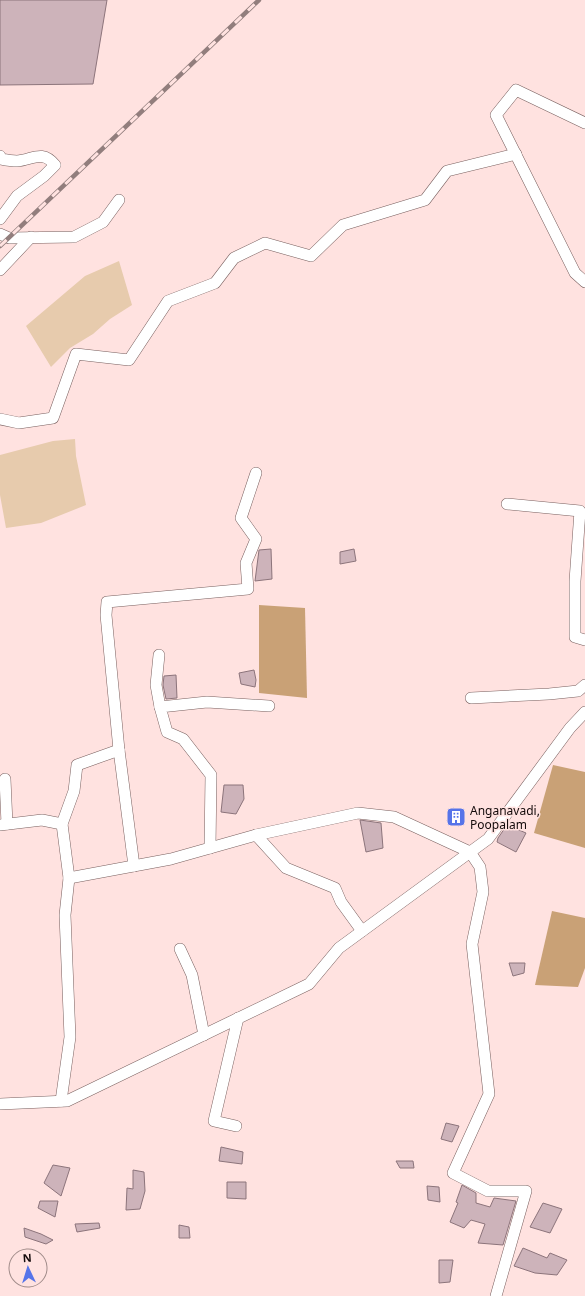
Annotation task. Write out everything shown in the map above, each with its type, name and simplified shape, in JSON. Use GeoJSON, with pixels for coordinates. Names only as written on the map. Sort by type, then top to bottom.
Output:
{"type":"FeatureCollection","features":[{"type":"Feature","properties":{"kind":"street"},"geometry":{"type":"LineString","coordinates":[[585,123],[516,90],[496,115],[574,273],[585,282]]}},
{"type":"Feature","properties":{"kind":"street"},"geometry":{"type":"LineString","coordinates":[[0,419],[19,423],[53,418],[76,354],[128,360],[168,301],[215,283],[234,258],[265,243],[311,256],[343,225],[425,200],[447,171],[516,154]]}},
{"type":"Feature","properties":{"kind":"street"},"geometry":{"type":"LineString","coordinates":[[0,156],[1,159],[17,161],[36,156],[51,159],[55,165],[44,176],[17,196],[0,219]]}},
{"type":"Feature","properties":{"kind":"street"},"geometry":{"type":"LineString","coordinates":[[0,234],[9,238],[74,237],[103,222],[119,200]]}},
{"type":"Feature","properties":{"kind":"street"},"geometry":{"type":"LineString","coordinates":[[0,270],[31,237]]}},
{"type":"Feature","properties":{"kind":"street"},"geometry":{"type":"LineString","coordinates":[[134,866],[119,750],[106,615],[107,602],[248,589],[246,563],[256,539],[241,518],[256,474]]}},
{"type":"Feature","properties":{"kind":"street"},"geometry":{"type":"LineString","coordinates":[[507,504],[580,511],[575,581],[575,637],[585,640]]}},
{"type":"Feature","properties":{"kind":"street"},"geometry":{"type":"LineString","coordinates":[[159,654],[156,685],[167,732],[183,739],[210,775],[210,848]]}},
{"type":"Feature","properties":{"kind":"street"},"geometry":{"type":"LineString","coordinates":[[471,698],[578,692],[585,685]]}},
{"type":"Feature","properties":{"kind":"street"},"geometry":{"type":"LineString","coordinates":[[160,707],[207,702],[269,706]]}},
{"type":"Feature","properties":{"kind":"street"},"geometry":{"type":"LineString","coordinates":[[0,1104],[68,1101],[309,984],[339,948],[488,838],[570,728],[585,712]]}},
{"type":"Feature","properties":{"kind":"street"},"geometry":{"type":"LineString","coordinates":[[60,1101],[70,1037],[65,915],[69,878],[62,824],[74,791],[77,765],[119,750]]}},
{"type":"Feature","properties":{"kind":"street"},"geometry":{"type":"LineString","coordinates":[[5,779],[3,825],[42,820],[62,824]]}},
{"type":"Feature","properties":{"kind":"street"},"geometry":{"type":"LineString","coordinates":[[69,878],[171,859],[256,835],[358,813],[394,817],[470,852],[480,867],[483,892],[472,944],[489,1094],[453,1173],[488,1191],[526,1191],[496,1296]]}},
{"type":"Feature","properties":{"kind":"street"},"geometry":{"type":"LineString","coordinates":[[256,835],[286,868],[335,888],[341,902],[362,931]]}},
{"type":"Feature","properties":{"kind":"street"},"geometry":{"type":"LineString","coordinates":[[180,949],[192,975],[204,1035]]}},
{"type":"Feature","properties":{"kind":"street"},"geometry":{"type":"LineString","coordinates":[[236,1126],[214,1121],[238,1018]]}},
{"type":"Feature","properties":{"kind":"shaded area"},"geometry":{"type":"Polygon","coordinates":[[[119,261],[132,305],[110,319],[93,334],[70,348],[51,367],[26,326],[85,276],[119,261]]]}},
{"type":"Feature","properties":{"kind":"shaded area"},"geometry":{"type":"Polygon","coordinates":[[[75,439],[76,456],[86,505],[41,523],[6,528],[0,495],[0,455],[53,441],[75,439]]]}},
{"type":"Feature","properties":{"kind":"shaded area"},"geometry":{"type":"Polygon","coordinates":[[[259,605],[305,608],[307,698],[259,693],[259,605]]]}},
{"type":"Feature","properties":{"kind":"shaded area"},"geometry":{"type":"Polygon","coordinates":[[[553,765],[585,772],[585,848],[534,833],[553,765]]]}},
{"type":"Feature","properties":{"kind":"shaded area"},"geometry":{"type":"Polygon","coordinates":[[[552,911],[585,918],[585,968],[578,987],[535,985],[552,911]]]}},
{"type":"Feature","properties":{"kind":"building"},"geometry":{"type":"Polygon","coordinates":[[[0,0],[107,0],[93,84],[0,85],[0,0]]]}},
{"type":"Feature","properties":{"kind":"building"},"geometry":{"type":"Polygon","coordinates":[[[271,549],[272,579],[255,581],[259,550],[271,549]]]}},
{"type":"Feature","properties":{"kind":"building"},"geometry":{"type":"Polygon","coordinates":[[[354,549],[356,561],[340,564],[340,552],[354,549]]]}},
{"type":"Feature","properties":{"kind":"building"},"geometry":{"type":"Polygon","coordinates":[[[254,670],[256,680],[255,687],[241,684],[239,673],[254,670]]]}},
{"type":"Feature","properties":{"kind":"building"},"geometry":{"type":"Polygon","coordinates":[[[176,675],[177,698],[166,699],[163,685],[164,676],[176,675]]]}},
{"type":"Feature","properties":{"kind":"building"},"geometry":{"type":"Polygon","coordinates":[[[224,785],[243,785],[244,799],[236,814],[221,812],[224,785]]]}},
{"type":"Feature","properties":{"kind":"building","name":"Anganavadi, Poopalam"},"geometry":{"type":"Polygon","coordinates":[[[453,808],[464,813],[459,826],[447,821],[453,808]]]}},
{"type":"Feature","properties":{"kind":"building"},"geometry":{"type":"Polygon","coordinates":[[[360,820],[381,823],[383,848],[366,852],[360,820]]]}},
{"type":"Feature","properties":{"kind":"building"},"geometry":{"type":"Polygon","coordinates":[[[507,825],[526,833],[516,852],[497,842],[507,825]]]}},
{"type":"Feature","properties":{"kind":"building"},"geometry":{"type":"Polygon","coordinates":[[[509,963],[525,963],[524,973],[513,976],[509,963]]]}},
{"type":"Feature","properties":{"kind":"building"},"geometry":{"type":"Polygon","coordinates":[[[446,1123],[459,1126],[452,1142],[441,1139],[446,1123]]]}},
{"type":"Feature","properties":{"kind":"building"},"geometry":{"type":"Polygon","coordinates":[[[221,1147],[243,1152],[242,1164],[219,1161],[221,1147]]]}},
{"type":"Feature","properties":{"kind":"building"},"geometry":{"type":"Polygon","coordinates":[[[396,1161],[413,1161],[414,1168],[400,1168],[396,1161]]]}},
{"type":"Feature","properties":{"kind":"building"},"geometry":{"type":"Polygon","coordinates":[[[53,1165],[70,1168],[61,1196],[44,1183],[53,1165]]]}},
{"type":"Feature","properties":{"kind":"building"},"geometry":{"type":"Polygon","coordinates":[[[133,1170],[144,1172],[145,1191],[140,1209],[126,1210],[127,1188],[133,1189],[133,1170]]]}},
{"type":"Feature","properties":{"kind":"building"},"geometry":{"type":"Polygon","coordinates":[[[227,1182],[246,1182],[246,1199],[227,1198],[227,1182]]]}},
{"type":"Feature","properties":{"kind":"building"},"geometry":{"type":"Polygon","coordinates":[[[462,1185],[476,1193],[476,1203],[490,1207],[494,1198],[516,1201],[503,1245],[478,1243],[485,1224],[471,1220],[464,1228],[450,1222],[458,1203],[456,1202],[462,1185]]]}},
{"type":"Feature","properties":{"kind":"building"},"geometry":{"type":"Polygon","coordinates":[[[427,1186],[439,1187],[440,1202],[428,1200],[427,1186]]]}},
{"type":"Feature","properties":{"kind":"building"},"geometry":{"type":"Polygon","coordinates":[[[40,1201],[58,1201],[55,1217],[38,1208],[40,1201]]]}},
{"type":"Feature","properties":{"kind":"building"},"geometry":{"type":"Polygon","coordinates":[[[543,1203],[562,1209],[550,1233],[530,1227],[543,1203]]]}},
{"type":"Feature","properties":{"kind":"building"},"geometry":{"type":"Polygon","coordinates":[[[99,1223],[100,1228],[77,1232],[75,1224],[99,1223]]]}},
{"type":"Feature","properties":{"kind":"building"},"geometry":{"type":"Polygon","coordinates":[[[179,1225],[189,1227],[190,1238],[179,1238],[179,1225]]]}},
{"type":"Feature","properties":{"kind":"building"},"geometry":{"type":"Polygon","coordinates":[[[24,1228],[53,1240],[46,1244],[25,1237],[24,1228]]]}},
{"type":"Feature","properties":{"kind":"building"},"geometry":{"type":"Polygon","coordinates":[[[523,1248],[547,1258],[550,1253],[567,1260],[557,1275],[535,1273],[514,1266],[523,1248]]]}},
{"type":"Feature","properties":{"kind":"building"},"geometry":{"type":"Polygon","coordinates":[[[439,1260],[453,1260],[450,1282],[439,1283],[439,1260]]]}},
{"type":"Feature","properties":{"kind":"railway"},"geometry":{"type":"LineString","coordinates":[[0,246],[259,0]]}},
{"type":"Feature","properties":{"kind":"place","name":"Anganavadi, Poopalam"},"geometry":{"type":"Point","coordinates":[456,817]}}]}
